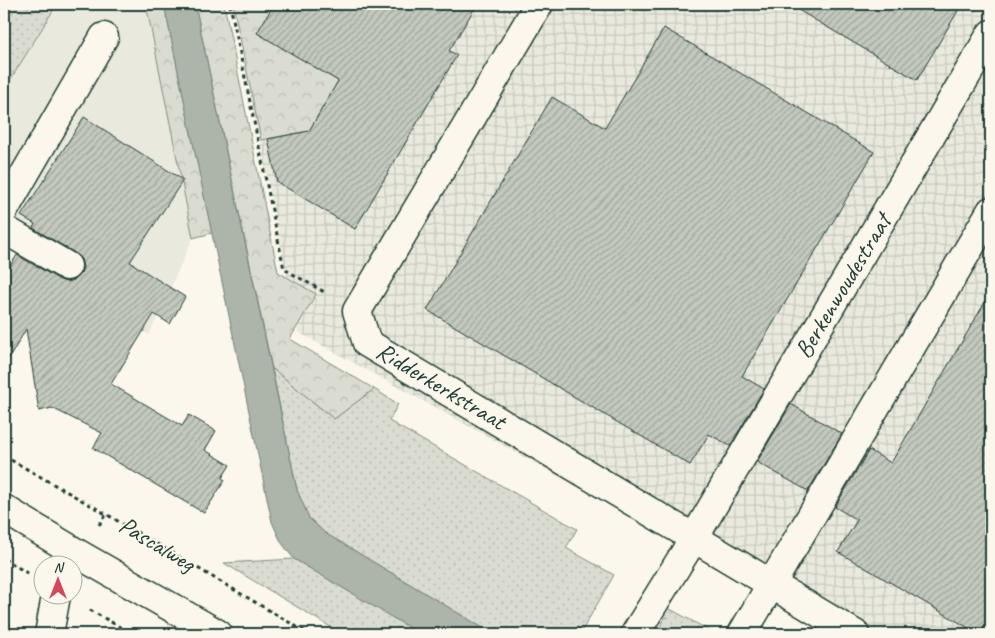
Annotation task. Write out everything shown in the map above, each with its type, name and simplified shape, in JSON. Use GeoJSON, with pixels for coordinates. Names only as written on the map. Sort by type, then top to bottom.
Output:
{"type":"FeatureCollection","features":[{"type":"Feature","properties":{"kind":"street"},"geometry":{"type":"LineString","coordinates":[[357,312],[540,4]]}},
{"type":"Feature","properties":{"kind":"street","name":"Berkenwoudestraat"},"geometry":{"type":"LineString","coordinates":[[635,634],[694,538],[991,34]]}},
{"type":"Feature","properties":{"kind":"street"},"geometry":{"type":"LineString","coordinates":[[4,210],[104,36]]}},
{"type":"Feature","properties":{"kind":"street"},"geometry":{"type":"LineString","coordinates":[[742,634],[991,212]]}},
{"type":"Feature","properties":{"kind":"street"},"geometry":{"type":"LineString","coordinates":[[4,229],[67,266]]}},
{"type":"Feature","properties":{"kind":"street","name":"Ridderkerkstraat"},"geometry":{"type":"LineString","coordinates":[[357,312],[367,343],[694,538]]}},
{"type":"Feature","properties":{"kind":"street","name":"Pascalweg"},"geometry":{"type":"LineString","coordinates":[[4,509],[69,556]]}},
{"type":"Feature","properties":{"kind":"street"},"geometry":{"type":"LineString","coordinates":[[694,538],[855,634]]}},
{"type":"Feature","properties":{"kind":"street","name":"Pascalweg"},"geometry":{"type":"LineString","coordinates":[[82,564],[218,634]]}},
{"type":"Feature","properties":{"kind":"street"},"geometry":{"type":"LineString","coordinates":[[49,634],[54,606]]}},
{"type":"Feature","properties":{"kind":"path"},"geometry":{"type":"LineString","coordinates":[[230,4],[284,269],[357,312]]}},
{"type":"Feature","properties":{"kind":"path","name":"Pascalweg"},"geometry":{"type":"LineString","coordinates":[[4,456],[309,634]]}},
{"type":"Feature","properties":{"kind":"path"},"geometry":{"type":"LineString","coordinates":[[4,559],[32,575]]}},
{"type":"Feature","properties":{"kind":"path"},"geometry":{"type":"LineString","coordinates":[[83,605],[132,634]]}},
{"type":"Feature","properties":{"kind":"shaded area"},"geometry":{"type":"Polygon","coordinates":[[[57,4],[146,4],[193,238],[149,335],[4,247],[4,90],[57,4]]]}},
{"type":"Feature","properties":{"kind":"shaded area"},"geometry":{"type":"Polygon","coordinates":[[[164,4],[195,4],[297,490],[309,518],[325,533],[493,634],[420,634],[294,559],[281,542],[272,522],[164,4]]]}},
{"type":"Feature","properties":{"kind":"shaded area"},"geometry":{"type":"Polygon","coordinates":[[[245,4],[991,4],[991,634],[845,634],[298,332],[236,20],[245,4]]]}},
{"type":"Feature","properties":{"kind":"green space"},"geometry":{"type":"Polygon","coordinates":[[[4,4],[57,4],[4,90],[4,4]]]}},
{"type":"Feature","properties":{"kind":"green space"},"geometry":{"type":"Polygon","coordinates":[[[146,4],[164,4],[212,233],[193,238],[146,4]]]}},
{"type":"Feature","properties":{"kind":"green space"},"geometry":{"type":"Polygon","coordinates":[[[195,4],[224,4],[278,272],[316,294],[290,339],[374,389],[334,419],[272,368],[195,4]]]}},
{"type":"Feature","properties":{"kind":"green space"},"geometry":{"type":"Polygon","coordinates":[[[233,4],[274,4],[258,33],[338,81],[309,131],[261,140],[233,4]]]}},
{"type":"Feature","properties":{"kind":"green space"},"geometry":{"type":"Polygon","coordinates":[[[272,368],[334,419],[374,389],[398,404],[389,421],[577,529],[566,548],[614,575],[580,634],[493,634],[325,533],[309,518],[297,490],[272,368]]]}},
{"type":"Feature","properties":{"kind":"green space"},"geometry":{"type":"Polygon","coordinates":[[[294,559],[420,634],[342,634],[224,563],[294,559]]]}},
{"type":"Feature","properties":{"kind":"green space"},"geometry":{"type":"Polygon","coordinates":[[[670,609],[716,634],[656,634],[670,609]]]}},
{"type":"Feature","properties":{"kind":"building"},"geometry":{"type":"Polygon","coordinates":[[[274,4],[477,4],[449,51],[457,55],[355,229],[277,182],[268,139],[309,131],[338,81],[257,33],[274,4]]]}},
{"type":"Feature","properties":{"kind":"building"},"geometry":{"type":"Polygon","coordinates":[[[788,4],[962,4],[917,80],[788,4]]]}},
{"type":"Feature","properties":{"kind":"building"},"geometry":{"type":"Polygon","coordinates":[[[664,28],[874,152],[742,376],[764,389],[730,446],[709,434],[690,465],[427,310],[552,97],[605,128],[664,28]]]}},
{"type":"Feature","properties":{"kind":"building"},"geometry":{"type":"Polygon","coordinates":[[[84,117],[183,180],[130,262],[185,297],[170,324],[154,314],[111,384],[182,426],[189,415],[216,431],[205,450],[230,465],[222,478],[225,480],[204,513],[93,448],[102,433],[52,408],[39,411],[26,329],[4,367],[4,276],[17,255],[66,282],[74,280],[81,273],[83,267],[81,259],[75,253],[33,228],[35,224],[21,216],[84,117]]]}},
{"type":"Feature","properties":{"kind":"building"},"geometry":{"type":"Polygon","coordinates":[[[991,292],[991,634],[979,634],[838,552],[857,520],[835,507],[869,450],[891,463],[991,292]]]}},
{"type":"Feature","properties":{"kind":"building"},"geometry":{"type":"Polygon","coordinates":[[[791,404],[842,434],[808,491],[757,462],[791,404]]]}}]}
